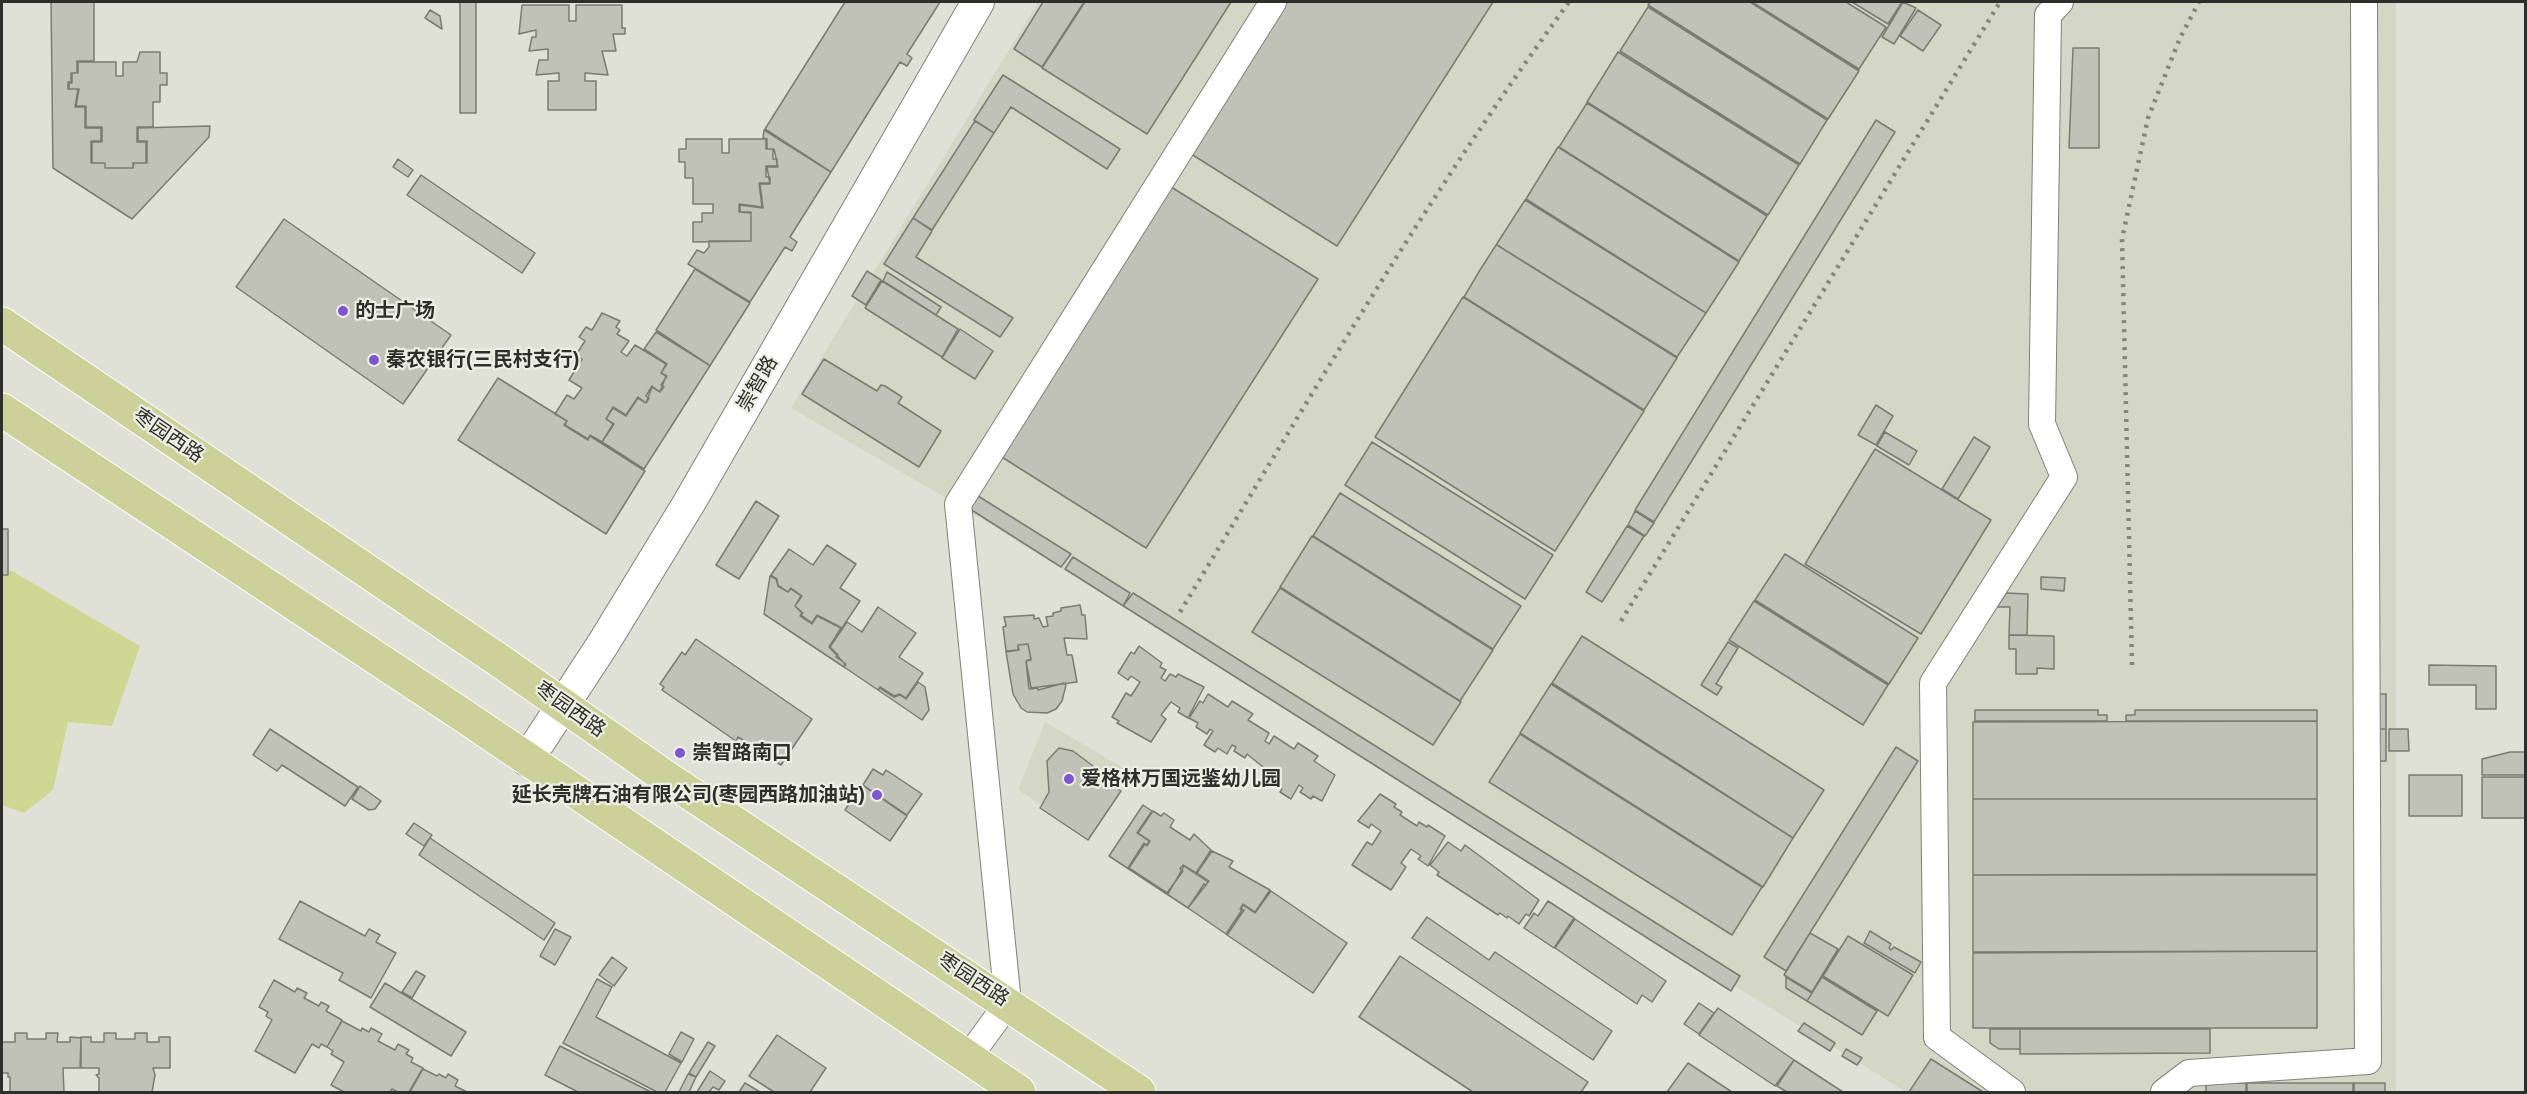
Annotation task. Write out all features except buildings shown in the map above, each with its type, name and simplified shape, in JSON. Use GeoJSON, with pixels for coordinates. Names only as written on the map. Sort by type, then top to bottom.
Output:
{"type":"FeatureCollection","features":[{"type":"Feature","properties":{"kind":"main road","name":"枣园西路"},"geometry":{"type":"LineString","coordinates":[[2,324],[664,776],[1139,1092]]}},
{"type":"Feature","properties":{"kind":"main road"},"geometry":{"type":"LineString","coordinates":[[2,410],[1019,1092]]}},
{"type":"Feature","properties":{"kind":"street","name":"崇智路"},"geometry":{"type":"LineString","coordinates":[[526,760],[564,706],[689,503],[978,2]]}},
{"type":"Feature","properties":{"kind":"street"},"geometry":{"type":"LineString","coordinates":[[968,1058],[1008,1003],[958,504],[1273,2]]}},
{"type":"Feature","properties":{"kind":"street"},"geometry":{"type":"LineString","coordinates":[[2012,1092],[1937,1037],[1933,683],[2064,477],[2042,424],[2048,15],[2060,2]]}},
{"type":"Feature","properties":{"kind":"street"},"geometry":{"type":"LineString","coordinates":[[2164,1092],[2189,1073],[2368,1061],[2364,2]]}},
{"type":"Feature","properties":{"kind":"shaded area"},"geometry":{"type":"Polygon","coordinates":[[[1038,2],[2396,2],[2396,1092],[1906,1092],[967,510],[791,408],[1038,2]]]}},
{"type":"Feature","properties":{"kind":"shaded area","name":"爱格林万国远鉴幼儿园"},"geometry":{"type":"Polygon","coordinates":[[[1045,722],[1122,767],[1080,829],[1018,790],[1045,722]]]}},
{"type":"Feature","properties":{"kind":"green space"},"geometry":{"type":"Polygon","coordinates":[[[2,570],[12,571],[140,646],[112,726],[68,722],[53,790],[24,813],[2,805],[2,570]]]}},
{"type":"Feature","properties":{"kind":"railway"},"geometry":{"type":"LineString","coordinates":[[1180,612],[1416,226],[1569,2]]}},
{"type":"Feature","properties":{"kind":"railway"},"geometry":{"type":"LineString","coordinates":[[1621,621],[2000,2]]}},
{"type":"Feature","properties":{"kind":"railway"},"geometry":{"type":"LineString","coordinates":[[2132,665],[2122,239],[2148,118],[2180,38],[2199,2]]}},
{"type":"Feature","properties":{"kind":"place","name":"的士广场"},"geometry":{"type":"Point","coordinates":[343,311]}},
{"type":"Feature","properties":{"kind":"place","name":"秦农银行(三民村支行)"},"geometry":{"type":"Point","coordinates":[374,360]}},
{"type":"Feature","properties":{"kind":"place","name":"崇智路南口"},"geometry":{"type":"Point","coordinates":[680,753]}},
{"type":"Feature","properties":{"kind":"place","name":"爱格林万国远鉴幼儿园"},"geometry":{"type":"Point","coordinates":[1069,779]}},
{"type":"Feature","properties":{"kind":"place","name":"延长壳牌石油有限公司(枣园西路加油站)"},"geometry":{"type":"Point","coordinates":[877,795]}}]}
